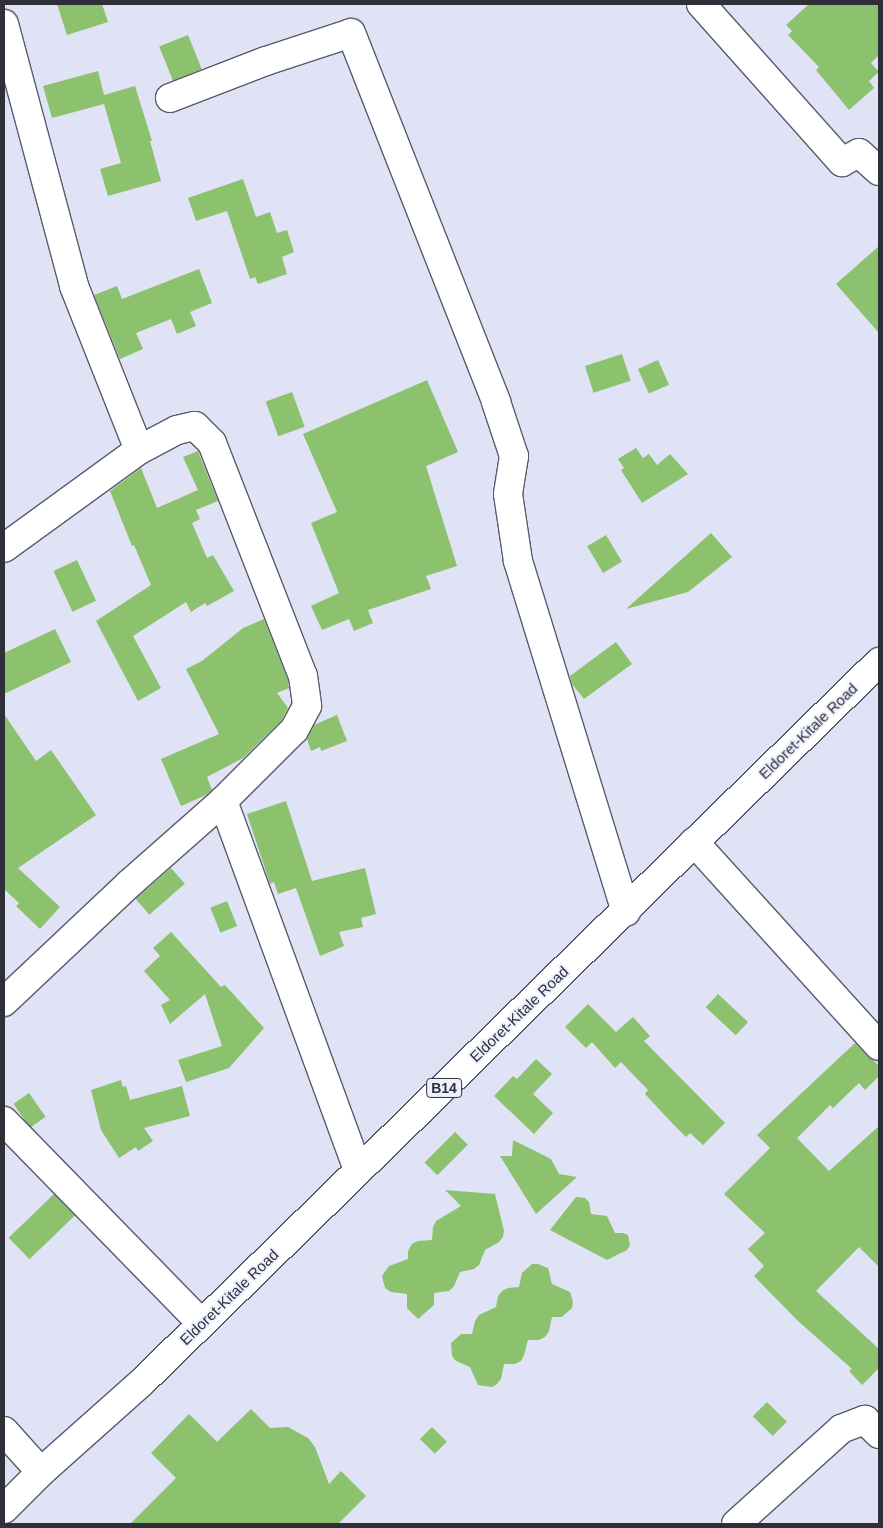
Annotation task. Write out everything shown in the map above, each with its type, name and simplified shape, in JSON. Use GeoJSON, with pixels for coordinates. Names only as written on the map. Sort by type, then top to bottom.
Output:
{"type":"FeatureCollection","features":[{"type":"Feature","properties":{"kind":"main road"},"geometry":{"type":"LineString","coordinates":[[701,4],[842,162],[859,152],[878,167]]}},
{"type":"Feature","properties":{"kind":"main road"},"geometry":{"type":"LineString","coordinates":[[4,24],[74,286],[139,450]]}},
{"type":"Feature","properties":{"kind":"main road"},"geometry":{"type":"LineString","coordinates":[[170,98],[266,61],[352,33],[493,393],[514,456],[508,494],[518,561],[532,601],[626,912]]}},
{"type":"Feature","properties":{"kind":"main road"},"geometry":{"type":"LineString","coordinates":[[4,548],[139,450],[177,430],[195,426],[212,443],[303,676],[307,706],[294,730],[223,801],[129,884],[4,1002]]}},
{"type":"Feature","properties":{"kind":"main road","name":"Eldoret-Kitale Road"},"geometry":{"type":"LineString","coordinates":[[4,1509],[41,1472],[141,1383],[358,1170],[626,912],[694,842],[879,662]]}},
{"type":"Feature","properties":{"kind":"main road"},"geometry":{"type":"LineString","coordinates":[[223,801],[358,1170]]}},
{"type":"Feature","properties":{"kind":"main road"},"geometry":{"type":"LineString","coordinates":[[694,842],[879,1046]]}},
{"type":"Feature","properties":{"kind":"main road"},"geometry":{"type":"LineString","coordinates":[[4,1121],[201,1323]]}},
{"type":"Feature","properties":{"kind":"main road"},"geometry":{"type":"LineString","coordinates":[[736,1524],[841,1429],[866,1420],[879,1434]]}},
{"type":"Feature","properties":{"kind":"main road"},"geometry":{"type":"LineString","coordinates":[[4,1431],[41,1472]]}},
{"type":"Feature","properties":{"kind":"building"},"geometry":{"type":"Polygon","coordinates":[[[57,4],[102,4],[108,22],[67,35],[57,4]]]}},
{"type":"Feature","properties":{"kind":"building"},"geometry":{"type":"Polygon","coordinates":[[[809,4],[879,4],[879,55],[871,63],[879,72],[869,81],[874,88],[849,110],[816,70],[819,67],[788,35],[792,31],[786,25],[809,4]]]}},
{"type":"Feature","properties":{"kind":"building"},"geometry":{"type":"Polygon","coordinates":[[[188,35],[202,69],[173,81],[159,47],[188,35]]]}},
{"type":"Feature","properties":{"kind":"building"},"geometry":{"type":"Polygon","coordinates":[[[98,71],[104,95],[135,86],[152,141],[150,141],[161,181],[108,196],[100,169],[121,163],[104,104],[52,118],[43,86],[98,71]]]}},
{"type":"Feature","properties":{"kind":"building"},"geometry":{"type":"Polygon","coordinates":[[[243,179],[256,217],[270,212],[277,233],[287,230],[294,252],[282,257],[287,274],[258,284],[255,277],[250,279],[227,211],[196,221],[188,198],[243,179]]]}},
{"type":"Feature","properties":{"kind":"building"},"geometry":{"type":"Polygon","coordinates":[[[879,246],[879,333],[836,284],[879,246]]]}},
{"type":"Feature","properties":{"kind":"building"},"geometry":{"type":"Polygon","coordinates":[[[199,269],[212,303],[190,312],[196,326],[177,334],[171,319],[136,333],[143,349],[120,359],[94,295],[117,286],[122,299],[199,269]]]}},
{"type":"Feature","properties":{"kind":"building"},"geometry":{"type":"Polygon","coordinates":[[[622,354],[631,381],[594,393],[585,366],[622,354]]]}},
{"type":"Feature","properties":{"kind":"building"},"geometry":{"type":"Polygon","coordinates":[[[658,360],[669,385],[649,394],[638,369],[658,360]]]}},
{"type":"Feature","properties":{"kind":"building"},"geometry":{"type":"Polygon","coordinates":[[[427,380],[458,452],[426,466],[457,566],[426,576],[431,589],[368,610],[373,623],[354,631],[349,619],[322,630],[311,606],[339,593],[311,523],[337,512],[303,434],[427,380]]]}},
{"type":"Feature","properties":{"kind":"building"},"geometry":{"type":"Polygon","coordinates":[[[292,392],[305,427],[278,436],[266,402],[292,392]]]}},
{"type":"Feature","properties":{"kind":"building"},"geometry":{"type":"Polygon","coordinates":[[[636,448],[643,458],[649,454],[657,465],[670,454],[688,474],[642,503],[621,470],[624,468],[618,459],[636,448]]]}},
{"type":"Feature","properties":{"kind":"building"},"geometry":{"type":"Polygon","coordinates":[[[198,451],[218,501],[196,510],[200,519],[192,523],[207,558],[213,555],[234,591],[207,606],[205,603],[191,612],[186,602],[133,636],[161,688],[138,701],[96,621],[151,585],[134,545],[132,546],[110,491],[141,468],[157,508],[198,490],[183,457],[198,451]]]}},
{"type":"Feature","properties":{"kind":"building"},"geometry":{"type":"Polygon","coordinates":[[[711,533],[732,557],[688,592],[626,609],[711,533]]]}},
{"type":"Feature","properties":{"kind":"building"},"geometry":{"type":"Polygon","coordinates":[[[606,535],[622,562],[603,573],[587,546],[606,535]]]}},
{"type":"Feature","properties":{"kind":"building"},"geometry":{"type":"Polygon","coordinates":[[[77,560],[96,601],[72,612],[53,571],[77,560]]]}},
{"type":"Feature","properties":{"kind":"building"},"geometry":{"type":"Polygon","coordinates":[[[264,619],[288,680],[289,688],[277,693],[288,708],[281,721],[243,758],[207,777],[212,790],[206,795],[181,806],[161,759],[219,734],[186,669],[202,661],[243,628],[264,619]]]}},
{"type":"Feature","properties":{"kind":"building"},"geometry":{"type":"Polygon","coordinates":[[[55,629],[71,662],[4,694],[4,653],[55,629]]]}},
{"type":"Feature","properties":{"kind":"building"},"geometry":{"type":"Polygon","coordinates":[[[616,642],[632,664],[584,699],[572,684],[570,676],[616,642]]]}},
{"type":"Feature","properties":{"kind":"building"},"geometry":{"type":"Polygon","coordinates":[[[4,714],[36,761],[51,750],[96,815],[18,868],[60,907],[40,929],[16,906],[19,903],[4,889],[4,714]]]}},
{"type":"Feature","properties":{"kind":"building"},"geometry":{"type":"Polygon","coordinates":[[[337,715],[347,741],[321,751],[320,747],[311,751],[307,739],[314,725],[337,715]]]}},
{"type":"Feature","properties":{"kind":"building"},"geometry":{"type":"Polygon","coordinates":[[[286,801],[312,881],[365,868],[376,914],[361,918],[363,927],[339,932],[344,946],[320,956],[296,888],[278,894],[274,882],[270,884],[247,814],[286,801]]]}},
{"type":"Feature","properties":{"kind":"building"},"geometry":{"type":"Polygon","coordinates":[[[171,868],[185,884],[149,915],[136,899],[171,868]]]}},
{"type":"Feature","properties":{"kind":"building"},"geometry":{"type":"Polygon","coordinates":[[[227,901],[237,926],[220,933],[210,908],[227,901]]]}},
{"type":"Feature","properties":{"kind":"building"},"geometry":{"type":"Polygon","coordinates":[[[171,932],[221,987],[225,985],[264,1028],[229,1068],[186,1082],[178,1060],[222,1046],[205,994],[170,1024],[161,1005],[170,1000],[144,971],[160,956],[153,948],[171,932]]]}},
{"type":"Feature","properties":{"kind":"building"},"geometry":{"type":"Polygon","coordinates":[[[718,994],[748,1022],[736,1035],[706,1007],[718,994]]]}},
{"type":"Feature","properties":{"kind":"building"},"geometry":{"type":"Polygon","coordinates":[[[588,1004],[616,1032],[633,1017],[650,1036],[644,1041],[725,1123],[703,1145],[690,1133],[686,1137],[672,1123],[645,1094],[648,1090],[621,1062],[615,1068],[592,1042],[586,1048],[565,1027],[588,1004]]]}},
{"type":"Feature","properties":{"kind":"building"},"geometry":{"type":"Polygon","coordinates":[[[855,1043],[879,1066],[879,1076],[865,1090],[859,1083],[833,1108],[830,1105],[797,1138],[829,1171],[879,1126],[879,1267],[859,1247],[816,1291],[879,1349],[879,1368],[862,1385],[849,1371],[852,1369],[797,1320],[754,1276],[764,1266],[748,1249],[765,1233],[724,1194],[770,1148],[757,1135],[855,1043]]]}},
{"type":"Feature","properties":{"kind":"building"},"geometry":{"type":"Polygon","coordinates":[[[536,1059],[552,1074],[533,1094],[553,1113],[534,1134],[494,1096],[513,1076],[517,1079],[536,1059]]]}},
{"type":"Feature","properties":{"kind":"building"},"geometry":{"type":"Polygon","coordinates":[[[121,1080],[123,1087],[126,1086],[130,1100],[182,1086],[190,1116],[144,1128],[153,1141],[138,1151],[136,1147],[119,1158],[101,1130],[91,1090],[121,1080]]]}},
{"type":"Feature","properties":{"kind":"building"},"geometry":{"type":"Polygon","coordinates":[[[29,1093],[46,1117],[30,1128],[13,1104],[29,1093]]]}},
{"type":"Feature","properties":{"kind":"building"},"geometry":{"type":"Polygon","coordinates":[[[455,1132],[468,1145],[437,1175],[425,1162],[455,1132]]]}},
{"type":"Feature","properties":{"kind":"building"},"geometry":{"type":"Polygon","coordinates":[[[513,1140],[551,1159],[559,1174],[577,1177],[536,1214],[500,1156],[512,1156],[513,1140]]]}},
{"type":"Feature","properties":{"kind":"building"},"geometry":{"type":"Polygon","coordinates":[[[445,1190],[495,1194],[504,1231],[503,1237],[499,1242],[485,1250],[479,1265],[474,1269],[460,1272],[454,1286],[449,1291],[434,1293],[434,1305],[418,1319],[407,1308],[407,1294],[391,1292],[385,1288],[382,1276],[389,1266],[408,1259],[408,1251],[412,1244],[418,1241],[432,1240],[433,1227],[436,1221],[461,1206],[445,1190]]]}},
{"type":"Feature","properties":{"kind":"building"},"geometry":{"type":"Polygon","coordinates":[[[54,1194],[75,1216],[30,1259],[9,1238],[54,1194]]]}},
{"type":"Feature","properties":{"kind":"building"},"geometry":{"type":"Polygon","coordinates":[[[576,1197],[585,1198],[589,1202],[591,1214],[607,1216],[615,1233],[628,1235],[630,1245],[627,1250],[607,1260],[550,1230],[576,1197]]]}},
{"type":"Feature","properties":{"kind":"building"},"geometry":{"type":"Polygon","coordinates":[[[532,1264],[548,1268],[552,1284],[570,1292],[573,1302],[572,1308],[562,1317],[552,1317],[549,1331],[545,1337],[539,1340],[528,1340],[521,1361],[515,1364],[504,1364],[501,1379],[497,1384],[492,1387],[478,1385],[470,1367],[456,1361],[452,1356],[451,1343],[461,1334],[472,1334],[475,1321],[479,1315],[496,1307],[498,1296],[502,1291],[508,1288],[519,1287],[522,1273],[532,1264]]]}},
{"type":"Feature","properties":{"kind":"building"},"geometry":{"type":"Polygon","coordinates":[[[767,1402],[787,1422],[773,1436],[753,1416],[767,1402]]]}},
{"type":"Feature","properties":{"kind":"building"},"geometry":{"type":"Polygon","coordinates":[[[251,1409],[270,1428],[288,1427],[308,1438],[315,1447],[329,1484],[341,1471],[366,1496],[338,1524],[130,1524],[176,1478],[151,1453],[189,1414],[217,1442],[251,1409]]]}},
{"type":"Feature","properties":{"kind":"building"},"geometry":{"type":"Polygon","coordinates":[[[432,1427],[447,1442],[435,1454],[420,1439],[432,1427]]]}}]}
